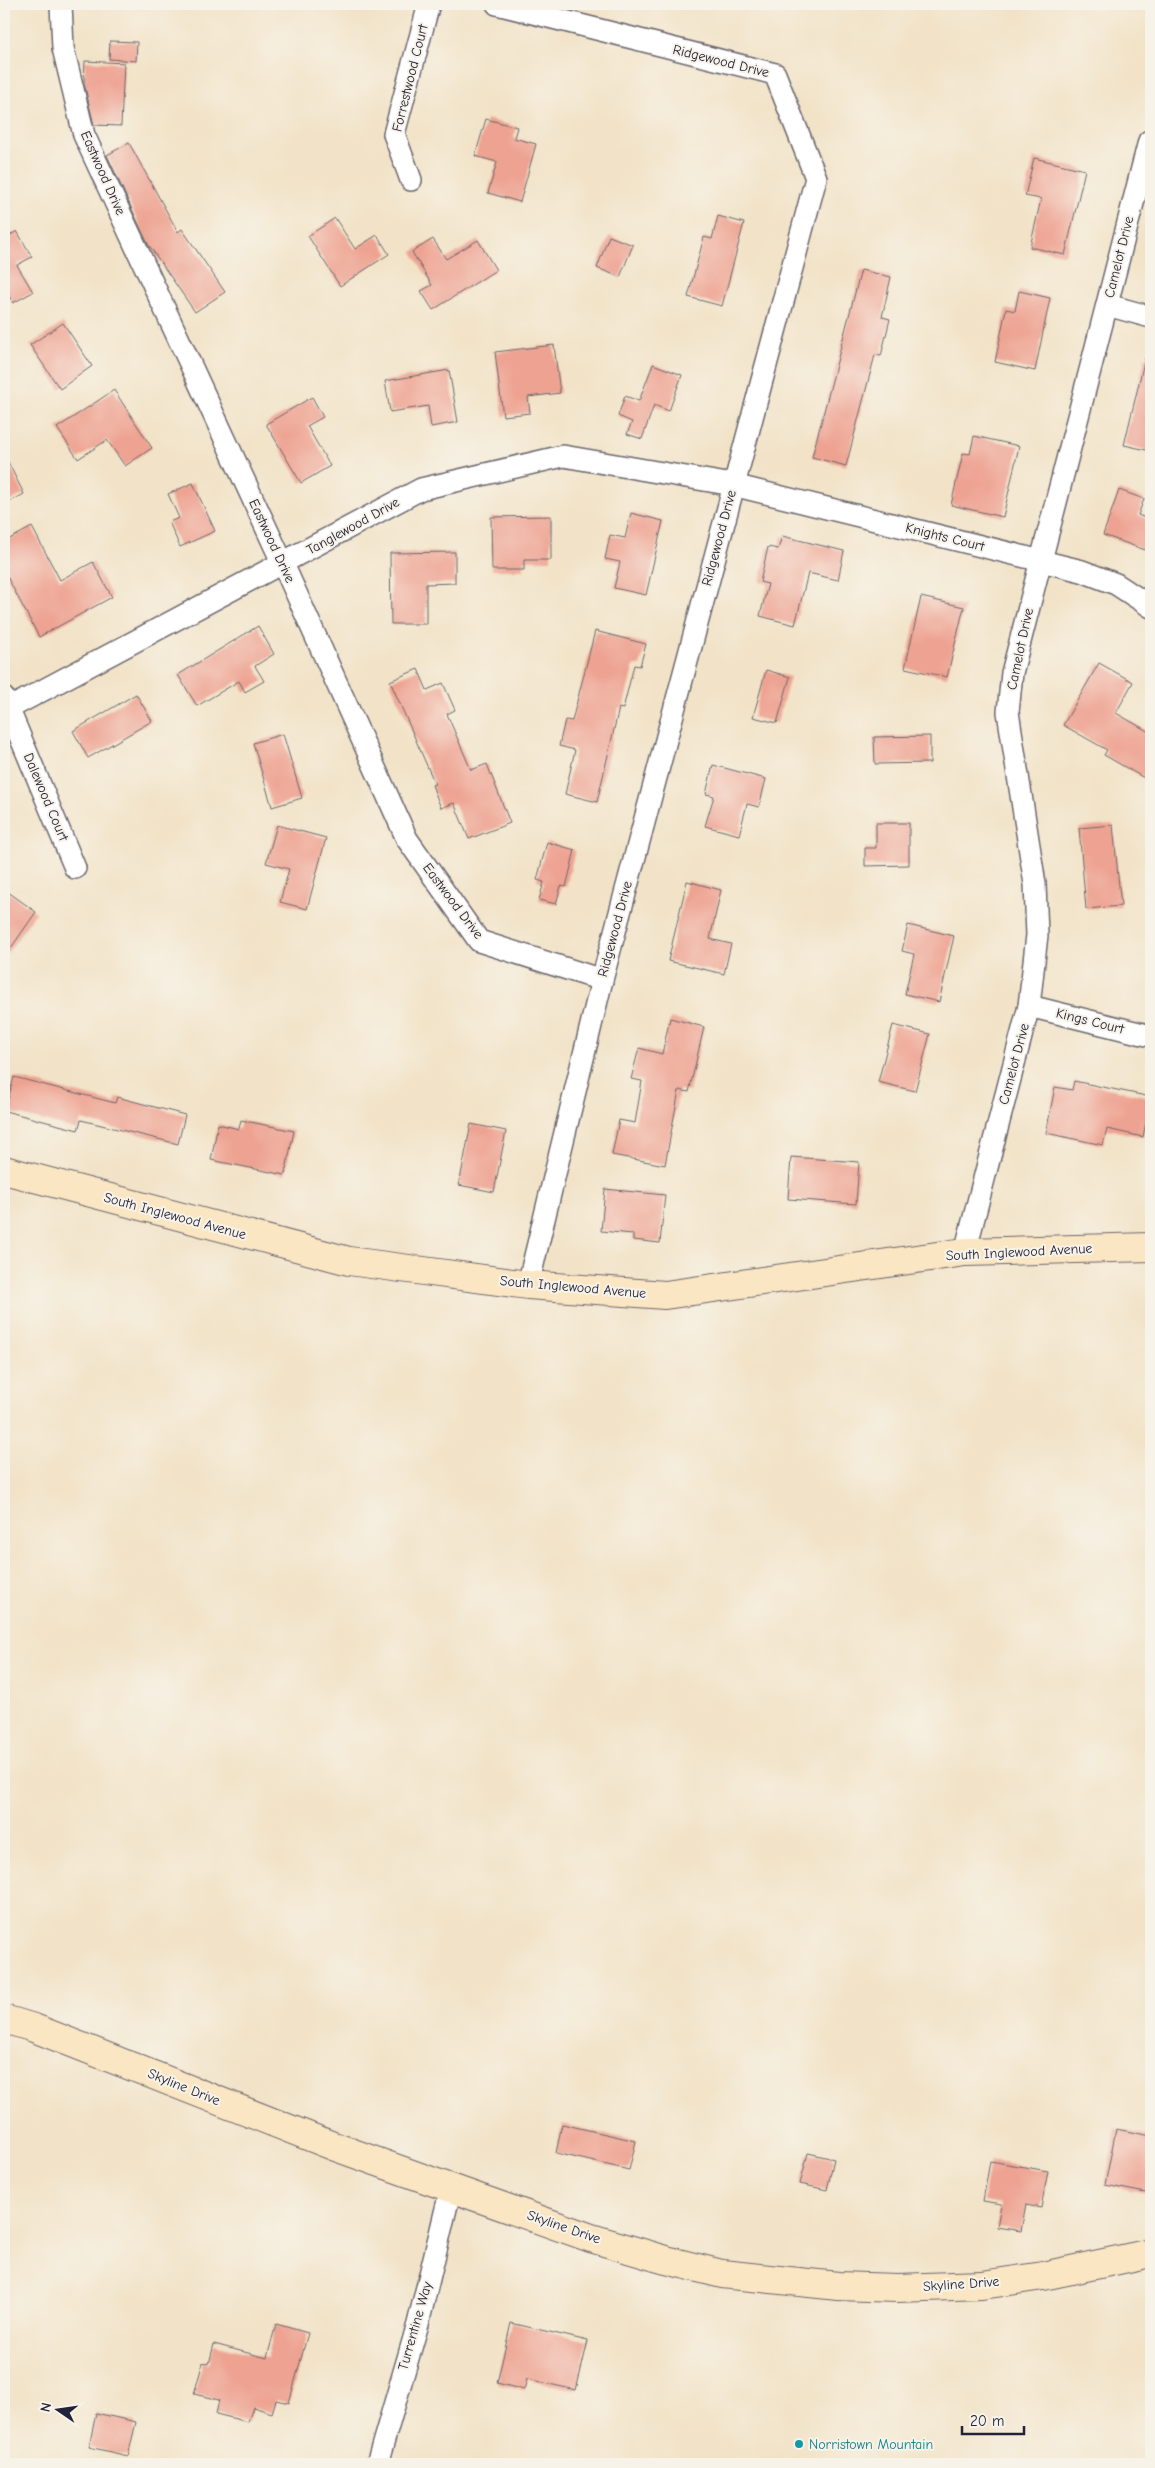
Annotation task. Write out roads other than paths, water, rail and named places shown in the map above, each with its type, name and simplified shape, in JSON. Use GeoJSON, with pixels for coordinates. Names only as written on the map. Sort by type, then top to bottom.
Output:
{"type":"FeatureCollection","features":[{"type":"Feature","properties":{"kind":"street","name":"Eastwood Drive"},"geometry":{"type":"LineString","coordinates":[[61,4],[63,48],[84,135],[283,564],[407,839],[479,941],[602,980]]}},
{"type":"Feature","properties":{"kind":"street","name":"Forrestwood Court"},"geometry":{"type":"LineString","coordinates":[[411,180],[394,134],[429,4]]}},
{"type":"Feature","properties":{"kind":"street","name":"Ridgewood Drive"},"geometry":{"type":"LineString","coordinates":[[497,4],[775,74],[816,178],[602,980],[528,1284]]}},
{"type":"Feature","properties":{"kind":"street","name":"Camelot Drive"},"geometry":{"type":"LineString","coordinates":[[964,1252],[1029,1006],[1037,935],[1035,884],[1008,712],[1012,673],[1149,141]]}},
{"type":"Feature","properties":{"kind":"street"},"geometry":{"type":"LineString","coordinates":[[1107,305],[1151,317]]}},
{"type":"Feature","properties":{"kind":"street","name":"Tanglewood Drive"},"geometry":{"type":"LineString","coordinates":[[6,706],[283,564],[422,489],[563,456],[733,485]]}},
{"type":"Feature","properties":{"kind":"street","name":"Knights Court"},"geometry":{"type":"LineString","coordinates":[[733,485],[1082,571],[1116,584],[1151,606]]}},
{"type":"Feature","properties":{"kind":"street","name":"Dalewood Court"},"geometry":{"type":"LineString","coordinates":[[6,706],[76,868]]}},
{"type":"Feature","properties":{"kind":"street","name":"Kings Court"},"geometry":{"type":"LineString","coordinates":[[1029,1006],[1151,1036]]}},
{"type":"Feature","properties":{"kind":"street","name":"South Inglewood Avenue"},"geometry":{"type":"LineString","coordinates":[[4,1170],[349,1261],[528,1284],[665,1295],[964,1252],[1151,1247]]}},
{"type":"Feature","properties":{"kind":"street","name":"Skyline Drive"},"geometry":{"type":"LineString","coordinates":[[4,2019],[43,2031],[333,2146],[591,2238],[722,2274],[838,2286],[897,2288],[982,2285],[1044,2276],[1151,2254]]}},
{"type":"Feature","properties":{"kind":"street","name":"Turrentine Way"},"geometry":{"type":"LineString","coordinates":[[377,2464],[418,2324],[451,2188]]}},
{"type":"Feature","properties":{"kind":"place","name":"Norristown Mountain"},"geometry":{"type":"Point","coordinates":[799,2444]}}]}
